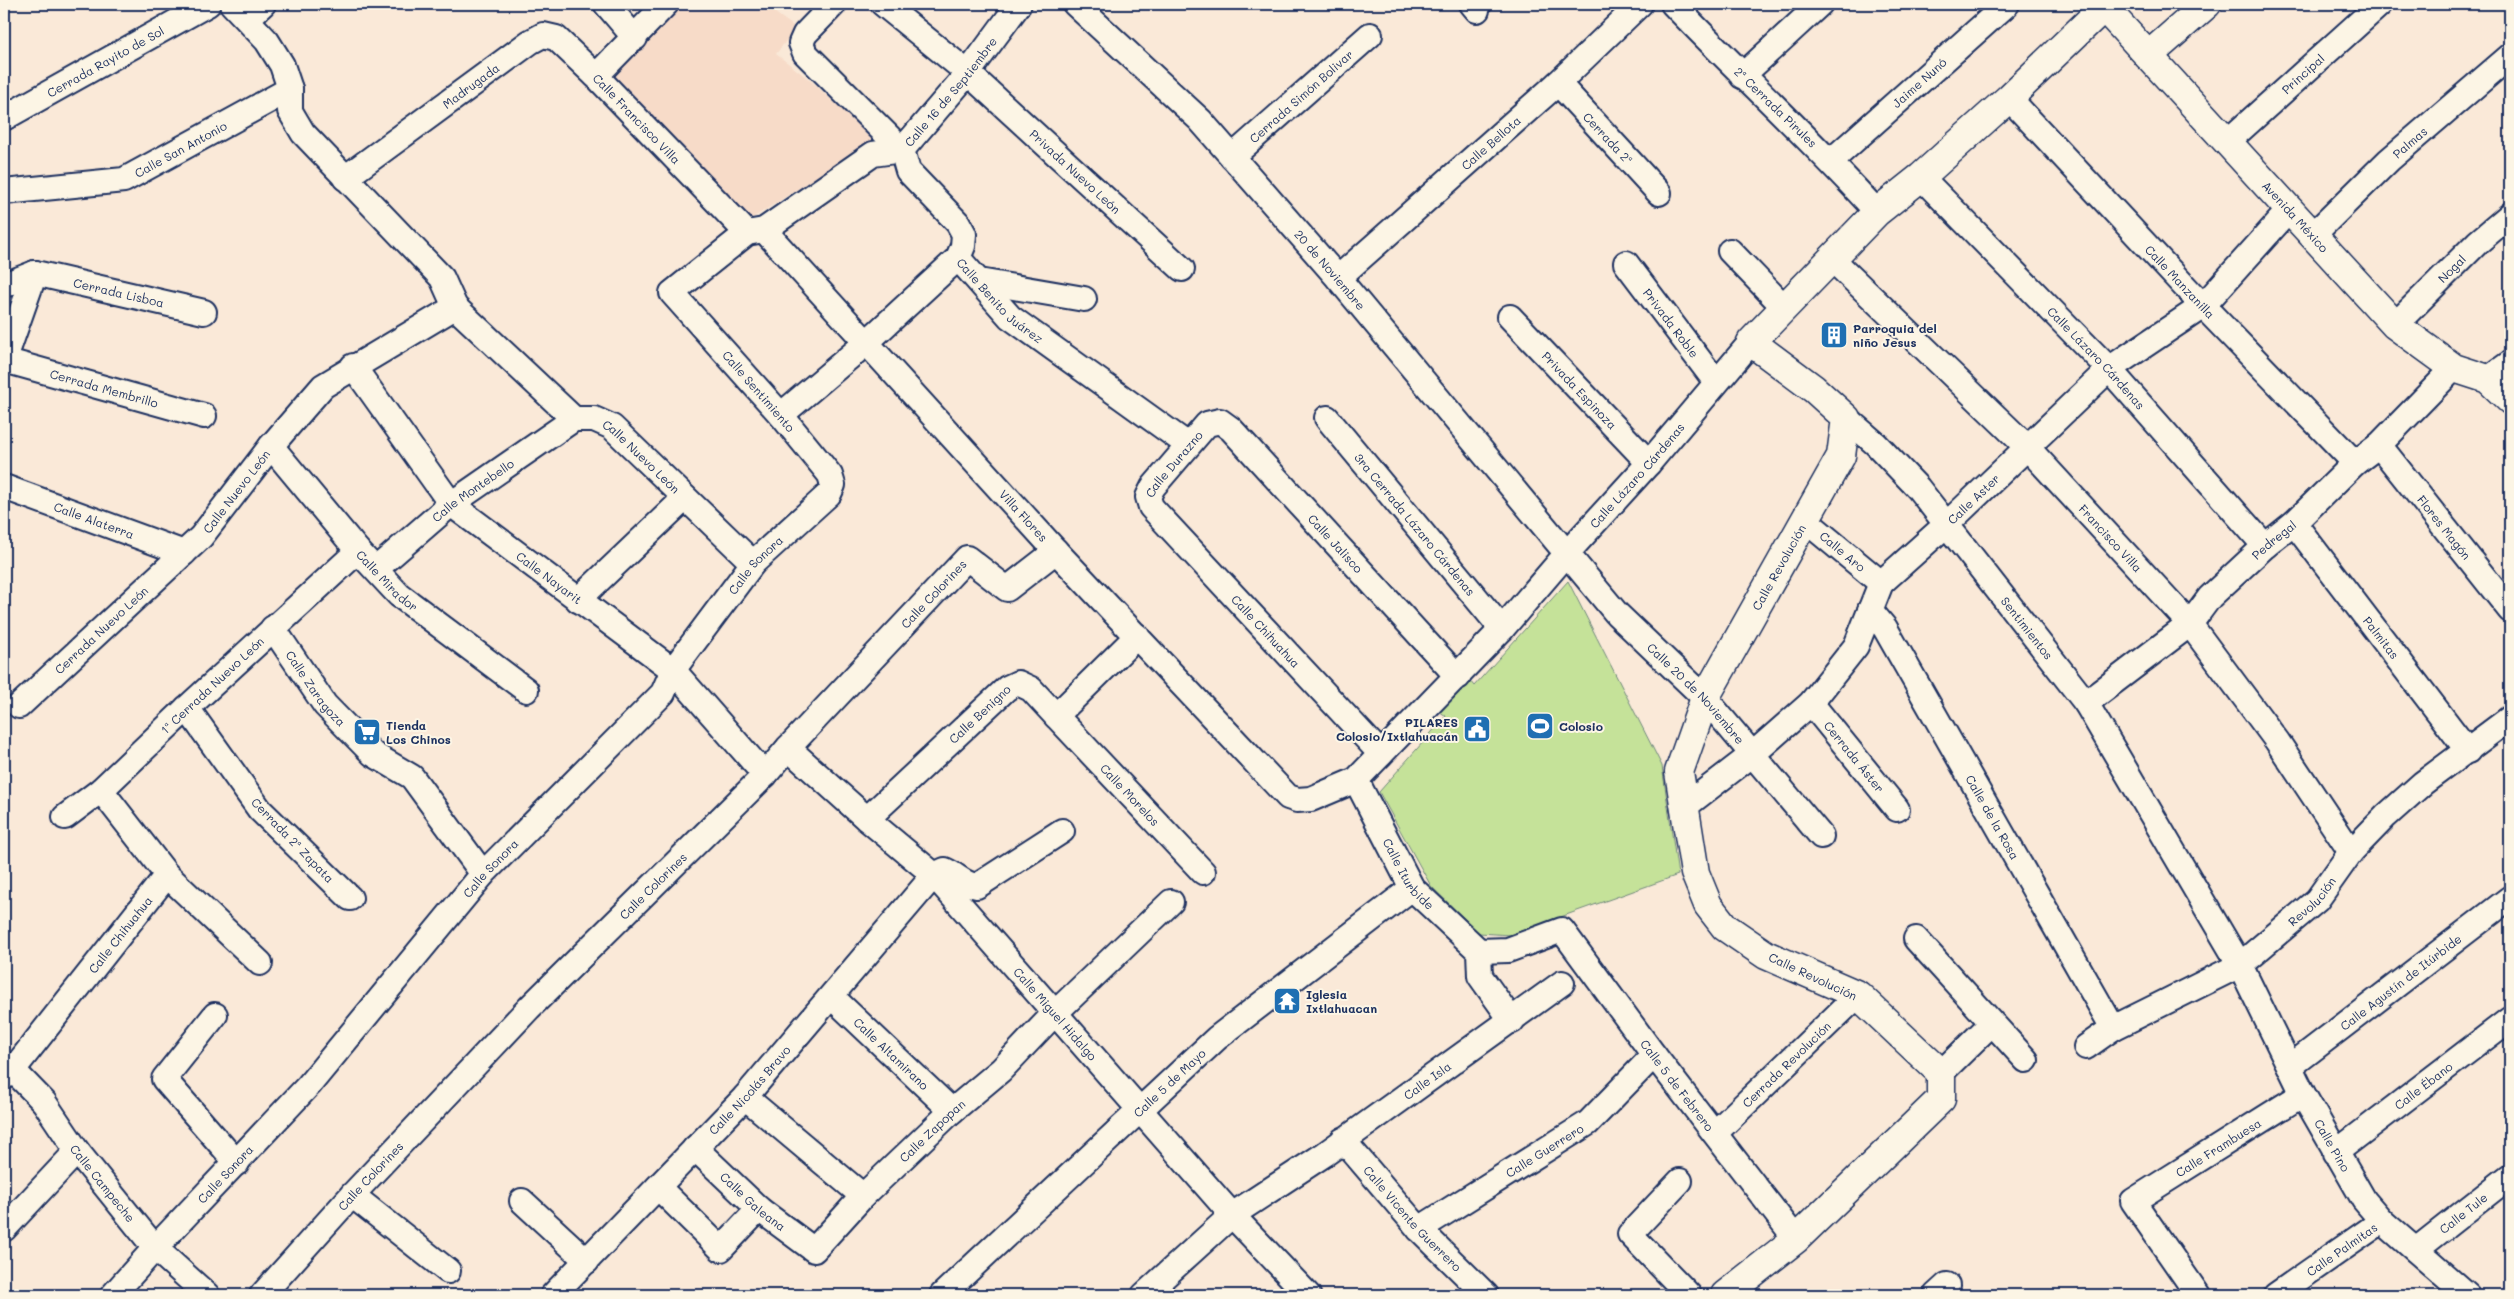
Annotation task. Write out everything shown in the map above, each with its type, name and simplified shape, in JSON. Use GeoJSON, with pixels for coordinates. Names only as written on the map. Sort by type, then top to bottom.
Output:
{"type":"FeatureCollection","features":[{"type":"Feature","properties":{"kind":"street","name":"Cerrada Rayito de Sol"},"geometry":{"type":"LineString","coordinates":[[4,118],[208,4]]}},
{"type":"Feature","properties":{"kind":"street"},"geometry":{"type":"LineString","coordinates":[[606,4],[635,38]]}},
{"type":"Feature","properties":{"kind":"street","name":"Calle Francisco Villa"},"geometry":{"type":"LineString","coordinates":[[666,4],[596,76],[756,231]]}},
{"type":"Feature","properties":{"kind":"street","name":"Calle Benito Juárez"},"geometry":{"type":"LineString","coordinates":[[834,4],[805,34],[801,43],[805,53],[902,150],[908,171],[958,223],[964,234],[964,246],[958,258],[1010,317],[1188,444]]}},
{"type":"Feature","properties":{"kind":"street","name":"Privada Nuevo León"},"geometry":{"type":"LineString","coordinates":[[883,4],[968,72],[1182,269]]}},
{"type":"Feature","properties":{"kind":"street","name":"Calle 16 de Septiembre"},"geometry":{"type":"LineString","coordinates":[[672,293],[756,231],[873,154],[902,150],[968,72],[1019,4]]}},
{"type":"Feature","properties":{"kind":"street","name":"20 de Noviembre"},"geometry":{"type":"LineString","coordinates":[[1075,4],[1200,120],[1338,278],[1568,552]]}},
{"type":"Feature","properties":{"kind":"street","name":"Calle Bellota"},"geometry":{"type":"LineString","coordinates":[[1338,278],[1558,83],[1640,4]]}},
{"type":"Feature","properties":{"kind":"street","name":"2ª Cerrada Pirules"},"geometry":{"type":"LineString","coordinates":[[1673,4],[1742,76],[1831,160],[1877,212]]}},
{"type":"Feature","properties":{"kind":"street"},"geometry":{"type":"LineString","coordinates":[[1742,76],[1820,4]]}},
{"type":"Feature","properties":{"kind":"street","name":"Jaime Nunó"},"geometry":{"type":"LineString","coordinates":[[1831,160],[2007,4]]}},
{"type":"Feature","properties":{"kind":"street"},"geometry":{"type":"LineString","coordinates":[[2148,56],[2207,4]]}},
{"type":"Feature","properties":{"kind":"street","name":"Principal"},"geometry":{"type":"LineString","coordinates":[[2227,142],[2380,4]]}},
{"type":"Feature","properties":{"kind":"street","name":"Avenida México"},"geometry":{"type":"LineString","coordinates":[[2103,6],[2395,325],[2454,368],[2488,379],[2510,400]]}},
{"type":"Feature","properties":{"kind":"street","name":"Calle Lázaro Cárdenas"},"geometry":{"type":"LineString","coordinates":[[1356,780],[1458,677],[1502,629],[1568,552],[1649,463],[1716,382],[1783,306],[1877,212],[1921,177],[2009,98],[2103,6]]}},
{"type":"Feature","properties":{"kind":"street"},"geometry":{"type":"LineString","coordinates":[[248,9],[282,65],[290,89],[290,111],[302,133],[442,278],[455,307],[574,419]]}},
{"type":"Feature","properties":{"kind":"street","name":"Cerrada Simón Bolivar"},"geometry":{"type":"LineString","coordinates":[[1232,157],[1370,35]]}},
{"type":"Feature","properties":{"kind":"street","name":"Madrugada"},"geometry":{"type":"LineString","coordinates":[[345,178],[530,42],[543,36],[556,38],[596,76]]}},
{"type":"Feature","properties":{"kind":"street","name":"Palmas"},"geometry":{"type":"LineString","coordinates":[[2313,235],[2389,160],[2510,56]]}},
{"type":"Feature","properties":{"kind":"street","name":"Cerrada 2ª"},"geometry":{"type":"LineString","coordinates":[[1558,83],[1659,192]]}},
{"type":"Feature","properties":{"kind":"street","name":"Calle San Antonio"},"geometry":{"type":"LineString","coordinates":[[4,192],[124,180],[290,89]]}},
{"type":"Feature","properties":{"kind":"street","name":"Calle Manzanilla"},"geometry":{"type":"LineString","coordinates":[[2009,98],[2203,306],[2355,463]]}},
{"type":"Feature","properties":{"kind":"street","name":"Calle Lázaro Cárdenas"},"geometry":{"type":"LineString","coordinates":[[1921,177],[2110,369],[2265,546]]}},
{"type":"Feature","properties":{"kind":"street","name":"Calle Aster"},"geometry":{"type":"LineString","coordinates":[[1683,808],[1753,754],[1810,703],[1856,646],[1881,582],[1946,524],[2026,446],[2110,369],[2203,306],[2290,209]]}},
{"type":"Feature","properties":{"kind":"street","name":"Nogal"},"geometry":{"type":"LineString","coordinates":[[2395,325],[2478,242],[2510,215]]}},
{"type":"Feature","properties":{"kind":"street","name":"Villa Flores"},"geometry":{"type":"LineString","coordinates":[[756,231],[866,343],[1056,551],[1288,797],[1297,800],[1310,800],[1356,780]]}},
{"type":"Feature","properties":{"kind":"street"},"geometry":{"type":"LineString","coordinates":[[1730,251],[1783,306]]}},
{"type":"Feature","properties":{"kind":"street"},"geometry":{"type":"LineString","coordinates":[[781,415],[866,343],[958,258]]}},
{"type":"Feature","properties":{"kind":"street","name":"Francisco Villa"},"geometry":{"type":"LineString","coordinates":[[1831,258],[2026,446],[2190,624],[2277,742],[2351,852]]}},
{"type":"Feature","properties":{"kind":"street","name":"Privada Roble"},"geometry":{"type":"LineString","coordinates":[[1626,263],[1716,382]]}},
{"type":"Feature","properties":{"kind":"street"},"geometry":{"type":"LineString","coordinates":[[4,285],[35,273]]}},
{"type":"Feature","properties":{"kind":"street"},"geometry":{"type":"LineString","coordinates":[[4,360],[35,273]]}},
{"type":"Feature","properties":{"kind":"street","name":"Cerrada Lisboa"},"geometry":{"type":"LineString","coordinates":[[35,273],[204,312]]}},
{"type":"Feature","properties":{"kind":"street"},"geometry":{"type":"LineString","coordinates":[[979,281],[1084,299]]}},
{"type":"Feature","properties":{"kind":"street","name":"Calle Sentimiento"},"geometry":{"type":"LineString","coordinates":[[672,293],[781,415],[830,474],[833,485],[828,494]]}},
{"type":"Feature","properties":{"kind":"street","name":"Calle Nuevo León"},"geometry":{"type":"LineString","coordinates":[[184,553],[201,537],[271,446],[323,386],[353,366],[455,307]]}},
{"type":"Feature","properties":{"kind":"street","name":"Privada Espinoza"},"geometry":{"type":"LineString","coordinates":[[1510,318],[1649,463]]}},
{"type":"Feature","properties":{"kind":"street","name":"Sentimientos"},"geometry":{"type":"LineString","coordinates":[[1751,342],[1814,389],[1876,444],[1918,488],[2086,703],[2240,965]]}},
{"type":"Feature","properties":{"kind":"street","name":"Cerrada Membrillo"},"geometry":{"type":"LineString","coordinates":[[4,360],[204,416]]}},
{"type":"Feature","properties":{"kind":"street"},"geometry":{"type":"LineString","coordinates":[[2488,379],[2510,363]]}},
{"type":"Feature","properties":{"kind":"street","name":"Calle Nayarit"},"geometry":{"type":"LineString","coordinates":[[353,366],[451,504],[673,670],[765,775]]}},
{"type":"Feature","properties":{"kind":"street","name":"Pedregal"},"geometry":{"type":"LineString","coordinates":[[2086,703],[2190,624],[2210,597],[2265,546],[2294,523],[2355,463],[2378,446],[2454,368]]}},
{"type":"Feature","properties":{"kind":"street","name":"3ra Cerrada Lázaro Cárdenas"},"geometry":{"type":"LineString","coordinates":[[1327,418],[1502,629]]}},
{"type":"Feature","properties":{"kind":"street","name":"Calle Revolución"},"geometry":{"type":"LineString","coordinates":[[1846,418],[1841,456],[1705,698],[1679,772],[1683,808],[1695,872],[1708,905],[1725,928],[1766,956],[1858,995],[1941,1073]]}},
{"type":"Feature","properties":{"kind":"street","name":"Calle Nuevo León"},"geometry":{"type":"LineString","coordinates":[[574,419],[594,419],[612,427],[754,563]]}},
{"type":"Feature","properties":{"kind":"street","name":"Calle Montebello"},"geometry":{"type":"LineString","coordinates":[[376,569],[451,504],[574,419]]}},
{"type":"Feature","properties":{"kind":"street","name":"Calle Jalisco"},"geometry":{"type":"LineString","coordinates":[[1207,424],[1220,422],[1231,429],[1458,677]]}},
{"type":"Feature","properties":{"kind":"street","name":"Calle Durazno"},"geometry":{"type":"LineString","coordinates":[[1151,507],[1148,497],[1153,487],[1207,424]]}},
{"type":"Feature","properties":{"kind":"street","name":"Calle Mirador"},"geometry":{"type":"LineString","coordinates":[[271,446],[358,551],[399,595],[526,690]]}},
{"type":"Feature","properties":{"kind":"street","name":"Flores Magón"},"geometry":{"type":"LineString","coordinates":[[2378,446],[2510,610]]}},
{"type":"Feature","properties":{"kind":"street","name":"Calle Alaterra"},"geometry":{"type":"LineString","coordinates":[[4,487],[184,553]]}},
{"type":"Feature","properties":{"kind":"street","name":"Calle Sonora"},"geometry":{"type":"LineString","coordinates":[[113,1295],[309,1085],[483,874],[663,693],[673,670],[754,563],[828,494]]}},
{"type":"Feature","properties":{"kind":"street"},"geometry":{"type":"LineString","coordinates":[[578,600],[685,498]]}},
{"type":"Feature","properties":{"kind":"street","name":"Calle Chihuahua"},"geometry":{"type":"LineString","coordinates":[[1151,507],[1381,754]]}},
{"type":"Feature","properties":{"kind":"street","name":"Calle Aro"},"geometry":{"type":"LineString","coordinates":[[1805,520],[1881,582]]}},
{"type":"Feature","properties":{"kind":"street","name":"Palmitas"},"geometry":{"type":"LineString","coordinates":[[2294,523],[2468,750]]}},
{"type":"Feature","properties":{"kind":"street","name":"1ª Cerrada Nuevo León"},"geometry":{"type":"LineString","coordinates":[[65,817],[101,790],[186,708],[358,551]]}},
{"type":"Feature","properties":{"kind":"street","name":"Calle Colorines"},"geometry":{"type":"LineString","coordinates":[[262,1295],[352,1195],[529,1008],[765,775],[788,748],[968,558],[1007,590],[1056,551]]}},
{"type":"Feature","properties":{"kind":"street","name":"Calle 20 de Noviembre"},"geometry":{"type":"LineString","coordinates":[[1568,552],[1617,614],[1705,698],[1821,836]]}},
{"type":"Feature","properties":{"kind":"street","name":"Cerrada Nuevo León"},"geometry":{"type":"LineString","coordinates":[[19,706],[184,553]]}},
{"type":"Feature","properties":{"kind":"street","name":"Calle de la Rosa"},"geometry":{"type":"LineString","coordinates":[[1870,610],[1885,628],[2113,1028]]}},
{"type":"Feature","properties":{"kind":"street","name":"Calle Zaragoza"},"geometry":{"type":"LineString","coordinates":[[273,628],[325,705],[373,754],[412,777],[483,874]]}},
{"type":"Feature","properties":{"kind":"street"},"geometry":{"type":"LineString","coordinates":[[1056,716],[1137,636]]}},
{"type":"Feature","properties":{"kind":"street","name":"Calle Benigno"},"geometry":{"type":"LineString","coordinates":[[867,819],[1007,688],[1018,683],[1031,689],[1056,716]]}},
{"type":"Feature","properties":{"kind":"street","name":"Cerrada Áster"},"geometry":{"type":"LineString","coordinates":[[1810,703],[1897,809]]}},
{"type":"Feature","properties":{"kind":"street","name":"Cerrada 2ª Zapata"},"geometry":{"type":"LineString","coordinates":[[186,708],[260,810],[350,898]]}},
{"type":"Feature","properties":{"kind":"street","name":"Calle Morelos"},"geometry":{"type":"LineString","coordinates":[[1056,716],[1202,872]]}},
{"type":"Feature","properties":{"kind":"street","name":"Revolución"},"geometry":{"type":"LineString","coordinates":[[2086,1047],[2113,1028],[2240,965],[2317,900],[2351,852],[2386,816],[2423,783],[2510,718]]}},
{"type":"Feature","properties":{"kind":"street","name":"Calle Miguel Hidalgo"},"geometry":{"type":"LineString","coordinates":[[788,748],[867,819],[934,875],[1232,1215],[1308,1295]]}},
{"type":"Feature","properties":{"kind":"street","name":"Calle Iturbide"},"geometry":{"type":"LineString","coordinates":[[1356,780],[1412,888],[1479,951]]}},
{"type":"Feature","properties":{"kind":"street"},"geometry":{"type":"LineString","coordinates":[[101,790],[167,875],[260,963]]}},
{"type":"Feature","properties":{"kind":"street"},"geometry":{"type":"LineString","coordinates":[[934,875],[945,870],[954,874],[965,884],[977,886],[1062,830]]}},
{"type":"Feature","properties":{"kind":"street","name":"Calle Chihuahua"},"geometry":{"type":"LineString","coordinates":[[7,1071],[167,875]]}},
{"type":"Feature","properties":{"kind":"street","name":"Calle Nicolás Bravo"},"geometry":{"type":"LineString","coordinates":[[569,1290],[587,1261],[745,1097],[934,875]]}},
{"type":"Feature","properties":{"kind":"street","name":"Calle 5 de Mayo"},"geometry":{"type":"LineString","coordinates":[[942,1295],[1217,1038],[1412,888]]}},
{"type":"Feature","properties":{"kind":"street","name":"Calle Agustín de Itúrbide"},"geometry":{"type":"LineString","coordinates":[[2291,1066],[2510,898]]}},
{"type":"Feature","properties":{"kind":"street"},"geometry":{"type":"LineString","coordinates":[[1054,1014],[1171,902]]}},
{"type":"Feature","properties":{"kind":"street","name":"Calle 5 de Febrero"},"geometry":{"type":"LineString","coordinates":[[1479,951],[1508,950],[1562,930],[1654,1055],[1796,1239]]}},
{"type":"Feature","properties":{"kind":"street"},"geometry":{"type":"LineString","coordinates":[[1916,939],[1991,1024],[2026,1060]]}},
{"type":"Feature","properties":{"kind":"street"},"geometry":{"type":"LineString","coordinates":[[1479,951],[1480,976],[1512,1021]]}},
{"type":"Feature","properties":{"kind":"street","name":"Calle Pino"},"geometry":{"type":"LineString","coordinates":[[2240,965],[2291,1066],[2303,1094],[2364,1200],[2382,1221],[2467,1295]]}},
{"type":"Feature","properties":{"kind":"street","name":"Calle Isla"},"geometry":{"type":"LineString","coordinates":[[1343,1140],[1512,1021],[1562,983]]}},
{"type":"Feature","properties":{"kind":"street","name":"Cerrada Revolución"},"geometry":{"type":"LineString","coordinates":[[1715,1133],[1858,995]]}},
{"type":"Feature","properties":{"kind":"street","name":"Calle Altamirano"},"geometry":{"type":"LineString","coordinates":[[832,997],[952,1111]]}},
{"type":"Feature","properties":{"kind":"street","name":"Calle Zapopan"},"geometry":{"type":"LineString","coordinates":[[814,1250],[863,1196],[952,1111],[1000,1070],[1054,1014]]}},
{"type":"Feature","properties":{"kind":"street"},"geometry":{"type":"LineString","coordinates":[[215,1015],[164,1079],[237,1163]]}},
{"type":"Feature","properties":{"kind":"street","name":"Calle Ébano"},"geometry":{"type":"LineString","coordinates":[[2336,1153],[2510,1019]]}},
{"type":"Feature","properties":{"kind":"street"},"geometry":{"type":"LineString","coordinates":[[1725,1295],[1796,1239],[1941,1099],[1941,1073],[1991,1024]]}},
{"type":"Feature","properties":{"kind":"street","name":"Calle Guerrero"},"geometry":{"type":"LineString","coordinates":[[1419,1229],[1588,1123],[1654,1055]]}},
{"type":"Feature","properties":{"kind":"street","name":"Calle Campeche"},"geometry":{"type":"LineString","coordinates":[[7,1071],[44,1102],[77,1152],[155,1248],[207,1295]]}},
{"type":"Feature","properties":{"kind":"street","name":"Calle Frambuesa"},"geometry":{"type":"LineString","coordinates":[[2198,1295],[2133,1201],[2303,1094]]}},
{"type":"Feature","properties":{"kind":"street"},"geometry":{"type":"LineString","coordinates":[[745,1097],[863,1196]]}},
{"type":"Feature","properties":{"kind":"street"},"geometry":{"type":"LineString","coordinates":[[1144,1295],[1232,1215],[1343,1140]]}},
{"type":"Feature","properties":{"kind":"street","name":"Calle Vicente Guerrero"},"geometry":{"type":"LineString","coordinates":[[1343,1140],[1419,1229],[1486,1295]]}},
{"type":"Feature","properties":{"kind":"street","name":"Calle Galeana"},"geometry":{"type":"LineString","coordinates":[[695,1148],[759,1209],[814,1250]]}},
{"type":"Feature","properties":{"kind":"street"},"geometry":{"type":"LineString","coordinates":[[4,1229],[77,1152]]}},
{"type":"Feature","properties":{"kind":"street","name":"Calle Tule"},"geometry":{"type":"LineString","coordinates":[[2416,1250],[2510,1176]]}},
{"type":"Feature","properties":{"kind":"street"},"geometry":{"type":"LineString","coordinates":[[1680,1181],[1630,1234],[1689,1295]]}},
{"type":"Feature","properties":{"kind":"street"},"geometry":{"type":"LineString","coordinates":[[658,1187],[721,1249],[759,1209]]}},
{"type":"Feature","properties":{"kind":"street"},"geometry":{"type":"LineString","coordinates":[[352,1195],[448,1271]]}},
{"type":"Feature","properties":{"kind":"street"},"geometry":{"type":"LineString","coordinates":[[522,1201],[587,1261]]}},
{"type":"Feature","properties":{"kind":"street","name":"Calle Palmitas"},"geometry":{"type":"LineString","coordinates":[[2276,1295],[2382,1221]]}},
{"type":"Feature","properties":{"kind":"shaded area"},"geometry":{"type":"Polygon","coordinates":[[[679,4],[763,4],[796,28],[776,54],[810,80],[874,140],[751,219],[719,184],[610,76],[679,4]]]}},
{"type":"Feature","properties":{"kind":"green space","name":"Colosio"},"geometry":{"type":"Polygon","coordinates":[[[1568,581],[1662,766],[1678,875],[1510,935],[1479,933],[1431,886],[1379,792],[1446,716],[1433,707],[1464,673],[1474,686],[1568,581]]]}},
{"type":"Feature","properties":{"kind":"place","name":"Parroquia del niño Jesus"},"geometry":{"type":"Point","coordinates":[1834,335]}},
{"type":"Feature","properties":{"kind":"place","name":"Colosio"},"geometry":{"type":"Point","coordinates":[1540,726]}},
{"type":"Feature","properties":{"kind":"place","name":"PILARES Colosio/Ixtlahuacán"},"geometry":{"type":"Point","coordinates":[1477,729]}},
{"type":"Feature","properties":{"kind":"place","name":"Tienda Los Chinos"},"geometry":{"type":"Point","coordinates":[367,732]}},
{"type":"Feature","properties":{"kind":"place","name":"Iglesia Ixtlahuacan"},"geometry":{"type":"Point","coordinates":[1287,1001]}}]}
